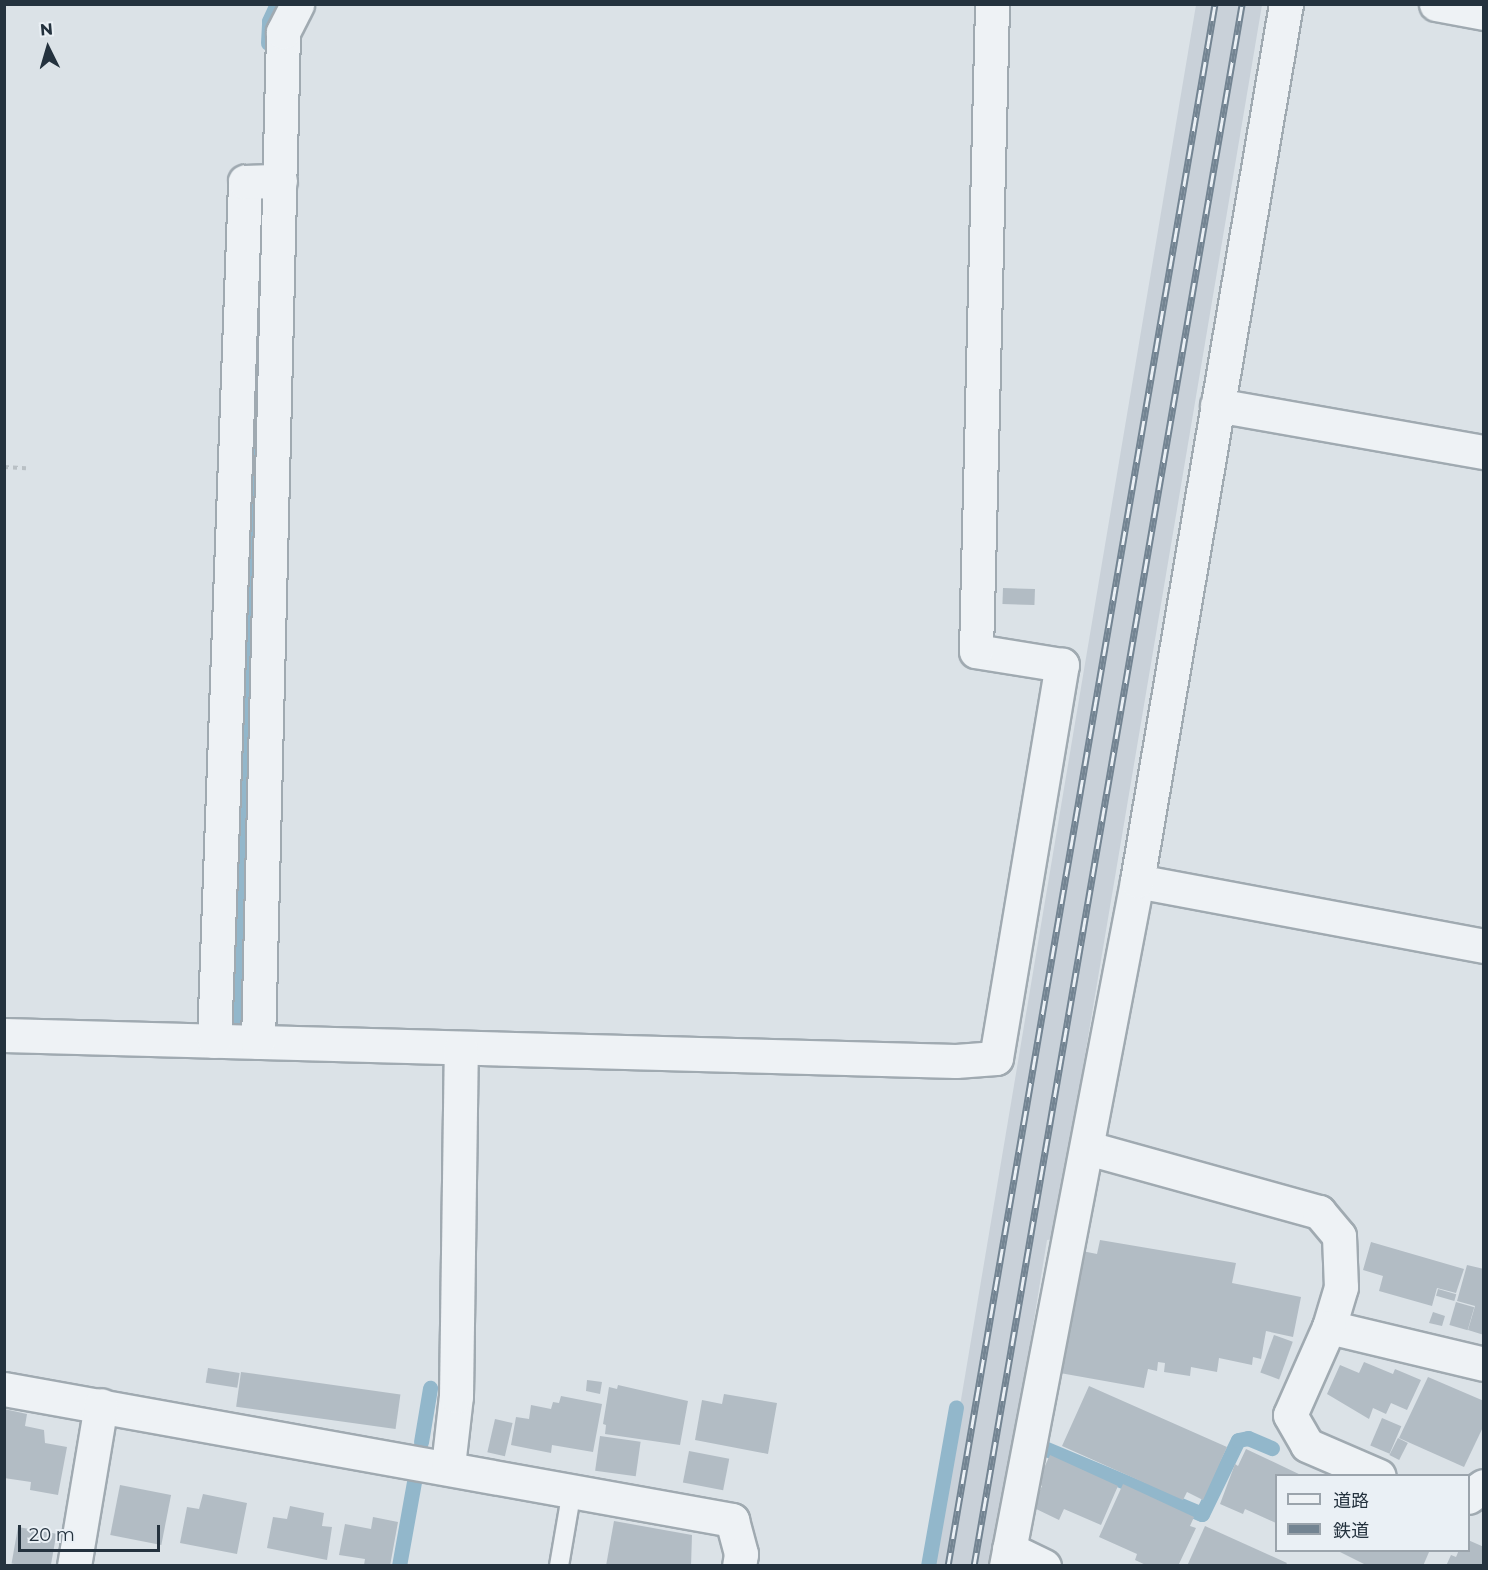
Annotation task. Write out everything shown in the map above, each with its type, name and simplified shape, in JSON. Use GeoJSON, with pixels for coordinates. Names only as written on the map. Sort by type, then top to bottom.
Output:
{"type":"FeatureCollection","features":[{"type":"Feature","properties":{"kind":"street"},"geometry":{"type":"LineString","coordinates":[[258,1042],[283,32],[297,4]]}},
{"type":"Feature","properties":{"kind":"street"},"geometry":{"type":"LineString","coordinates":[[4,1035],[956,1061],[996,1058],[1062,665],[976,651],[992,4]]}},
{"type":"Feature","properties":{"kind":"street"},"geometry":{"type":"LineString","coordinates":[[1044,1566],[1007,1557],[1088,1148],[1137,881],[1286,4]]}},
{"type":"Feature","properties":{"kind":"street"},"geometry":{"type":"LineString","coordinates":[[1436,4],[1484,13]]}},
{"type":"Feature","properties":{"kind":"street"},"geometry":{"type":"LineString","coordinates":[[214,1041],[245,182],[280,181]]}},
{"type":"Feature","properties":{"kind":"street"},"geometry":{"type":"LineString","coordinates":[[1217,405],[1484,452]]}},
{"type":"Feature","properties":{"kind":"street"},"geometry":{"type":"LineString","coordinates":[[1137,881],[1484,946]]}},
{"type":"Feature","properties":{"kind":"street"},"geometry":{"type":"LineString","coordinates":[[448,1466],[456,1396],[460,1048]]}},
{"type":"Feature","properties":{"kind":"street"},"geometry":{"type":"LineString","coordinates":[[1088,1148],[1318,1212],[1340,1236],[1341,1287],[1329,1327],[1290,1415],[1307,1445],[1374,1474]]}},
{"type":"Feature","properties":{"kind":"street"},"geometry":{"type":"LineString","coordinates":[[1329,1327],[1484,1364]]}},
{"type":"Feature","properties":{"kind":"street"},"geometry":{"type":"LineString","coordinates":[[4,1389],[448,1466],[732,1520],[741,1554],[739,1566]]}},
{"type":"Feature","properties":{"kind":"street"},"geometry":{"type":"LineString","coordinates":[[74,1566],[101,1406]]}},
{"type":"Feature","properties":{"kind":"street"},"geometry":{"type":"LineString","coordinates":[[1470,1496],[1484,1486]]}},
{"type":"Feature","properties":{"kind":"lane"},"geometry":{"type":"LineString","coordinates":[[559,1566],[572,1491]]}},
{"type":"Feature","properties":{"kind":"path"},"geometry":{"type":"LineString","coordinates":[[4,467],[26,468]]}},
{"type":"Feature","properties":{"kind":"shaded area"},"geometry":{"type":"Polygon","coordinates":[[[1196,5],[1262,5],[1054,1239],[1047,1240],[994,1565],[933,1566],[1196,5]]]}},
{"type":"Feature","properties":{"kind":"building"},"geometry":{"type":"Polygon","coordinates":[[[1003,588],[1035,589],[1034,605],[1002,604],[1003,588]]]}},
{"type":"Feature","properties":{"kind":"building"},"geometry":{"type":"Polygon","coordinates":[[[1100,1240],[1236,1263],[1232,1283],[1301,1297],[1293,1337],[1266,1331],[1261,1359],[1253,1357],[1252,1365],[1219,1358],[1217,1372],[1191,1367],[1190,1376],[1164,1372],[1165,1363],[1158,1362],[1157,1371],[1148,1369],[1144,1388],[1060,1373],[1082,1251],[1097,1254],[1100,1240]]]}},
{"type":"Feature","properties":{"kind":"building"},"geometry":{"type":"Polygon","coordinates":[[[1371,1242],[1464,1269],[1456,1293],[1437,1288],[1432,1306],[1379,1291],[1383,1276],[1363,1270],[1371,1242]]]}},
{"type":"Feature","properties":{"kind":"building"},"geometry":{"type":"Polygon","coordinates":[[[1467,1265],[1484,1269],[1484,1335],[1468,1330],[1475,1306],[1457,1301],[1467,1265]]]}},
{"type":"Feature","properties":{"kind":"building"},"geometry":{"type":"Polygon","coordinates":[[[1438,1289],[1456,1294],[1454,1301],[1436,1296],[1438,1289]]]}},
{"type":"Feature","properties":{"kind":"building"},"geometry":{"type":"Polygon","coordinates":[[[1456,1302],[1474,1307],[1468,1330],[1449,1325],[1456,1302]]]}},
{"type":"Feature","properties":{"kind":"building"},"geometry":{"type":"Polygon","coordinates":[[[1433,1312],[1445,1316],[1442,1326],[1429,1323],[1433,1312]]]}},
{"type":"Feature","properties":{"kind":"building"},"geometry":{"type":"Polygon","coordinates":[[[1274,1335],[1293,1342],[1279,1379],[1260,1373],[1274,1335]]]}},
{"type":"Feature","properties":{"kind":"building"},"geometry":{"type":"Polygon","coordinates":[[[1364,1362],[1393,1374],[1395,1369],[1421,1380],[1407,1410],[1391,1403],[1386,1414],[1373,1408],[1369,1419],[1327,1394],[1340,1365],[1359,1373],[1364,1362]]]}},
{"type":"Feature","properties":{"kind":"building"},"geometry":{"type":"Polygon","coordinates":[[[208,1368],[240,1373],[237,1388],[206,1383],[208,1368]]]}},
{"type":"Feature","properties":{"kind":"building"},"geometry":{"type":"Polygon","coordinates":[[[241,1372],[400,1394],[396,1429],[236,1407],[241,1372]]]}},
{"type":"Feature","properties":{"kind":"building"},"geometry":{"type":"Polygon","coordinates":[[[1428,1377],[1484,1401],[1484,1425],[1464,1467],[1399,1438],[1428,1377]]]}},
{"type":"Feature","properties":{"kind":"building"},"geometry":{"type":"Polygon","coordinates":[[[587,1380],[602,1382],[600,1394],[586,1391],[587,1380]]]}},
{"type":"Feature","properties":{"kind":"building"},"geometry":{"type":"Polygon","coordinates":[[[618,1385],[688,1401],[680,1445],[605,1434],[606,1425],[603,1424],[609,1387],[617,1389],[618,1385]]]}},
{"type":"Feature","properties":{"kind":"building"},"geometry":{"type":"Polygon","coordinates":[[[1089,1386],[1227,1447],[1203,1500],[1187,1492],[1183,1500],[1062,1446],[1089,1386]]]}},
{"type":"Feature","properties":{"kind":"building"},"geometry":{"type":"Polygon","coordinates":[[[724,1394],[777,1403],[768,1454],[695,1440],[702,1400],[722,1404],[724,1394]]]}},
{"type":"Feature","properties":{"kind":"building"},"geometry":{"type":"Polygon","coordinates":[[[561,1396],[602,1404],[593,1452],[552,1445],[551,1453],[511,1445],[516,1417],[529,1419],[531,1405],[551,1409],[553,1402],[559,1403],[561,1396]]]}},
{"type":"Feature","properties":{"kind":"building"},"geometry":{"type":"Polygon","coordinates":[[[4,1409],[27,1414],[25,1426],[44,1430],[45,1443],[67,1447],[58,1495],[30,1490],[31,1482],[4,1478],[4,1409]]]}},
{"type":"Feature","properties":{"kind":"building"},"geometry":{"type":"Polygon","coordinates":[[[1382,1418],[1401,1426],[1390,1454],[1370,1446],[1382,1418]]]}},
{"type":"Feature","properties":{"kind":"building"},"geometry":{"type":"Polygon","coordinates":[[[495,1419],[513,1423],[505,1456],[487,1452],[495,1419]]]}},
{"type":"Feature","properties":{"kind":"building"},"geometry":{"type":"Polygon","coordinates":[[[600,1436],[641,1442],[636,1476],[595,1471],[600,1436]]]}},
{"type":"Feature","properties":{"kind":"building"},"geometry":{"type":"Polygon","coordinates":[[[1398,1438],[1408,1443],[1399,1460],[1389,1455],[1398,1438]]]}},
{"type":"Feature","properties":{"kind":"building"},"geometry":{"type":"Polygon","coordinates":[[[1246,1449],[1299,1474],[1275,1474],[1275,1523],[1245,1509],[1243,1514],[1220,1504],[1235,1464],[1238,1466],[1246,1449]]]}},
{"type":"Feature","properties":{"kind":"building"},"geometry":{"type":"Polygon","coordinates":[[[689,1451],[729,1459],[723,1490],[683,1482],[689,1451]]]}},
{"type":"Feature","properties":{"kind":"building"},"geometry":{"type":"Polygon","coordinates":[[[1050,1455],[1118,1486],[1101,1525],[1064,1509],[1059,1520],[1032,1507],[1042,1486],[1037,1483],[1050,1455]]]}},
{"type":"Feature","properties":{"kind":"building"},"geometry":{"type":"Polygon","coordinates":[[[1123,1484],[1194,1517],[1190,1526],[1196,1528],[1178,1566],[1148,1566],[1135,1560],[1137,1554],[1099,1537],[1123,1484]]]}},
{"type":"Feature","properties":{"kind":"building"},"geometry":{"type":"Polygon","coordinates":[[[120,1485],[171,1495],[161,1545],[110,1535],[120,1485]]]}},
{"type":"Feature","properties":{"kind":"building"},"geometry":{"type":"Polygon","coordinates":[[[203,1494],[247,1503],[237,1554],[180,1543],[187,1507],[199,1509],[203,1494]]]}},
{"type":"Feature","properties":{"kind":"building"},"geometry":{"type":"Polygon","coordinates":[[[290,1506],[324,1513],[322,1526],[332,1527],[327,1560],[267,1548],[273,1517],[287,1519],[290,1506]]]}},
{"type":"Feature","properties":{"kind":"building"},"geometry":{"type":"Polygon","coordinates":[[[373,1517],[398,1522],[390,1566],[364,1565],[365,1559],[339,1555],[345,1524],[371,1529],[373,1517]]]}},
{"type":"Feature","properties":{"kind":"building"},"geometry":{"type":"Polygon","coordinates":[[[614,1521],[692,1535],[691,1566],[606,1566],[614,1521]]]}},
{"type":"Feature","properties":{"kind":"building"},"geometry":{"type":"Polygon","coordinates":[[[1205,1526],[1287,1563],[1285,1566],[1187,1566],[1205,1526]]]}},
{"type":"Feature","properties":{"kind":"building"},"geometry":{"type":"Polygon","coordinates":[[[18,1527],[56,1534],[51,1566],[12,1563],[18,1527]]]}},
{"type":"Feature","properties":{"kind":"building"},"geometry":{"type":"Polygon","coordinates":[[[1470,1541],[1484,1547],[1484,1566],[1446,1566],[1451,1555],[1456,1557],[1458,1552],[1470,1552],[1470,1541]]]}},
{"type":"Feature","properties":{"kind":"building"},"geometry":{"type":"Polygon","coordinates":[[[1340,1552],[1429,1552],[1423,1566],[1368,1566],[1340,1552]]]}},
{"type":"Feature","properties":{"kind":"waterway"},"geometry":{"type":"LineString","coordinates":[[268,43],[269,21],[277,4]]}},
{"type":"Feature","properties":{"kind":"waterway"},"geometry":{"type":"LineString","coordinates":[[235,1021],[261,259]]}},
{"type":"Feature","properties":{"kind":"waterway"},"geometry":{"type":"LineString","coordinates":[[421,1442],[430,1388]]}},
{"type":"Feature","properties":{"kind":"waterway"},"geometry":{"type":"LineString","coordinates":[[928,1566],[956,1407]]}},
{"type":"Feature","properties":{"kind":"waterway"},"geometry":{"type":"LineString","coordinates":[[1044,1448],[1202,1514],[1238,1440],[1248,1438],[1272,1448]]}},
{"type":"Feature","properties":{"kind":"waterway"},"geometry":{"type":"LineString","coordinates":[[399,1566],[414,1482]]}},
{"type":"Feature","properties":{"kind":"railway"},"geometry":{"type":"LineString","coordinates":[[948,1566],[1215,4]]}},
{"type":"Feature","properties":{"kind":"railway"},"geometry":{"type":"LineString","coordinates":[[974,1566],[1242,4]]}}]}
